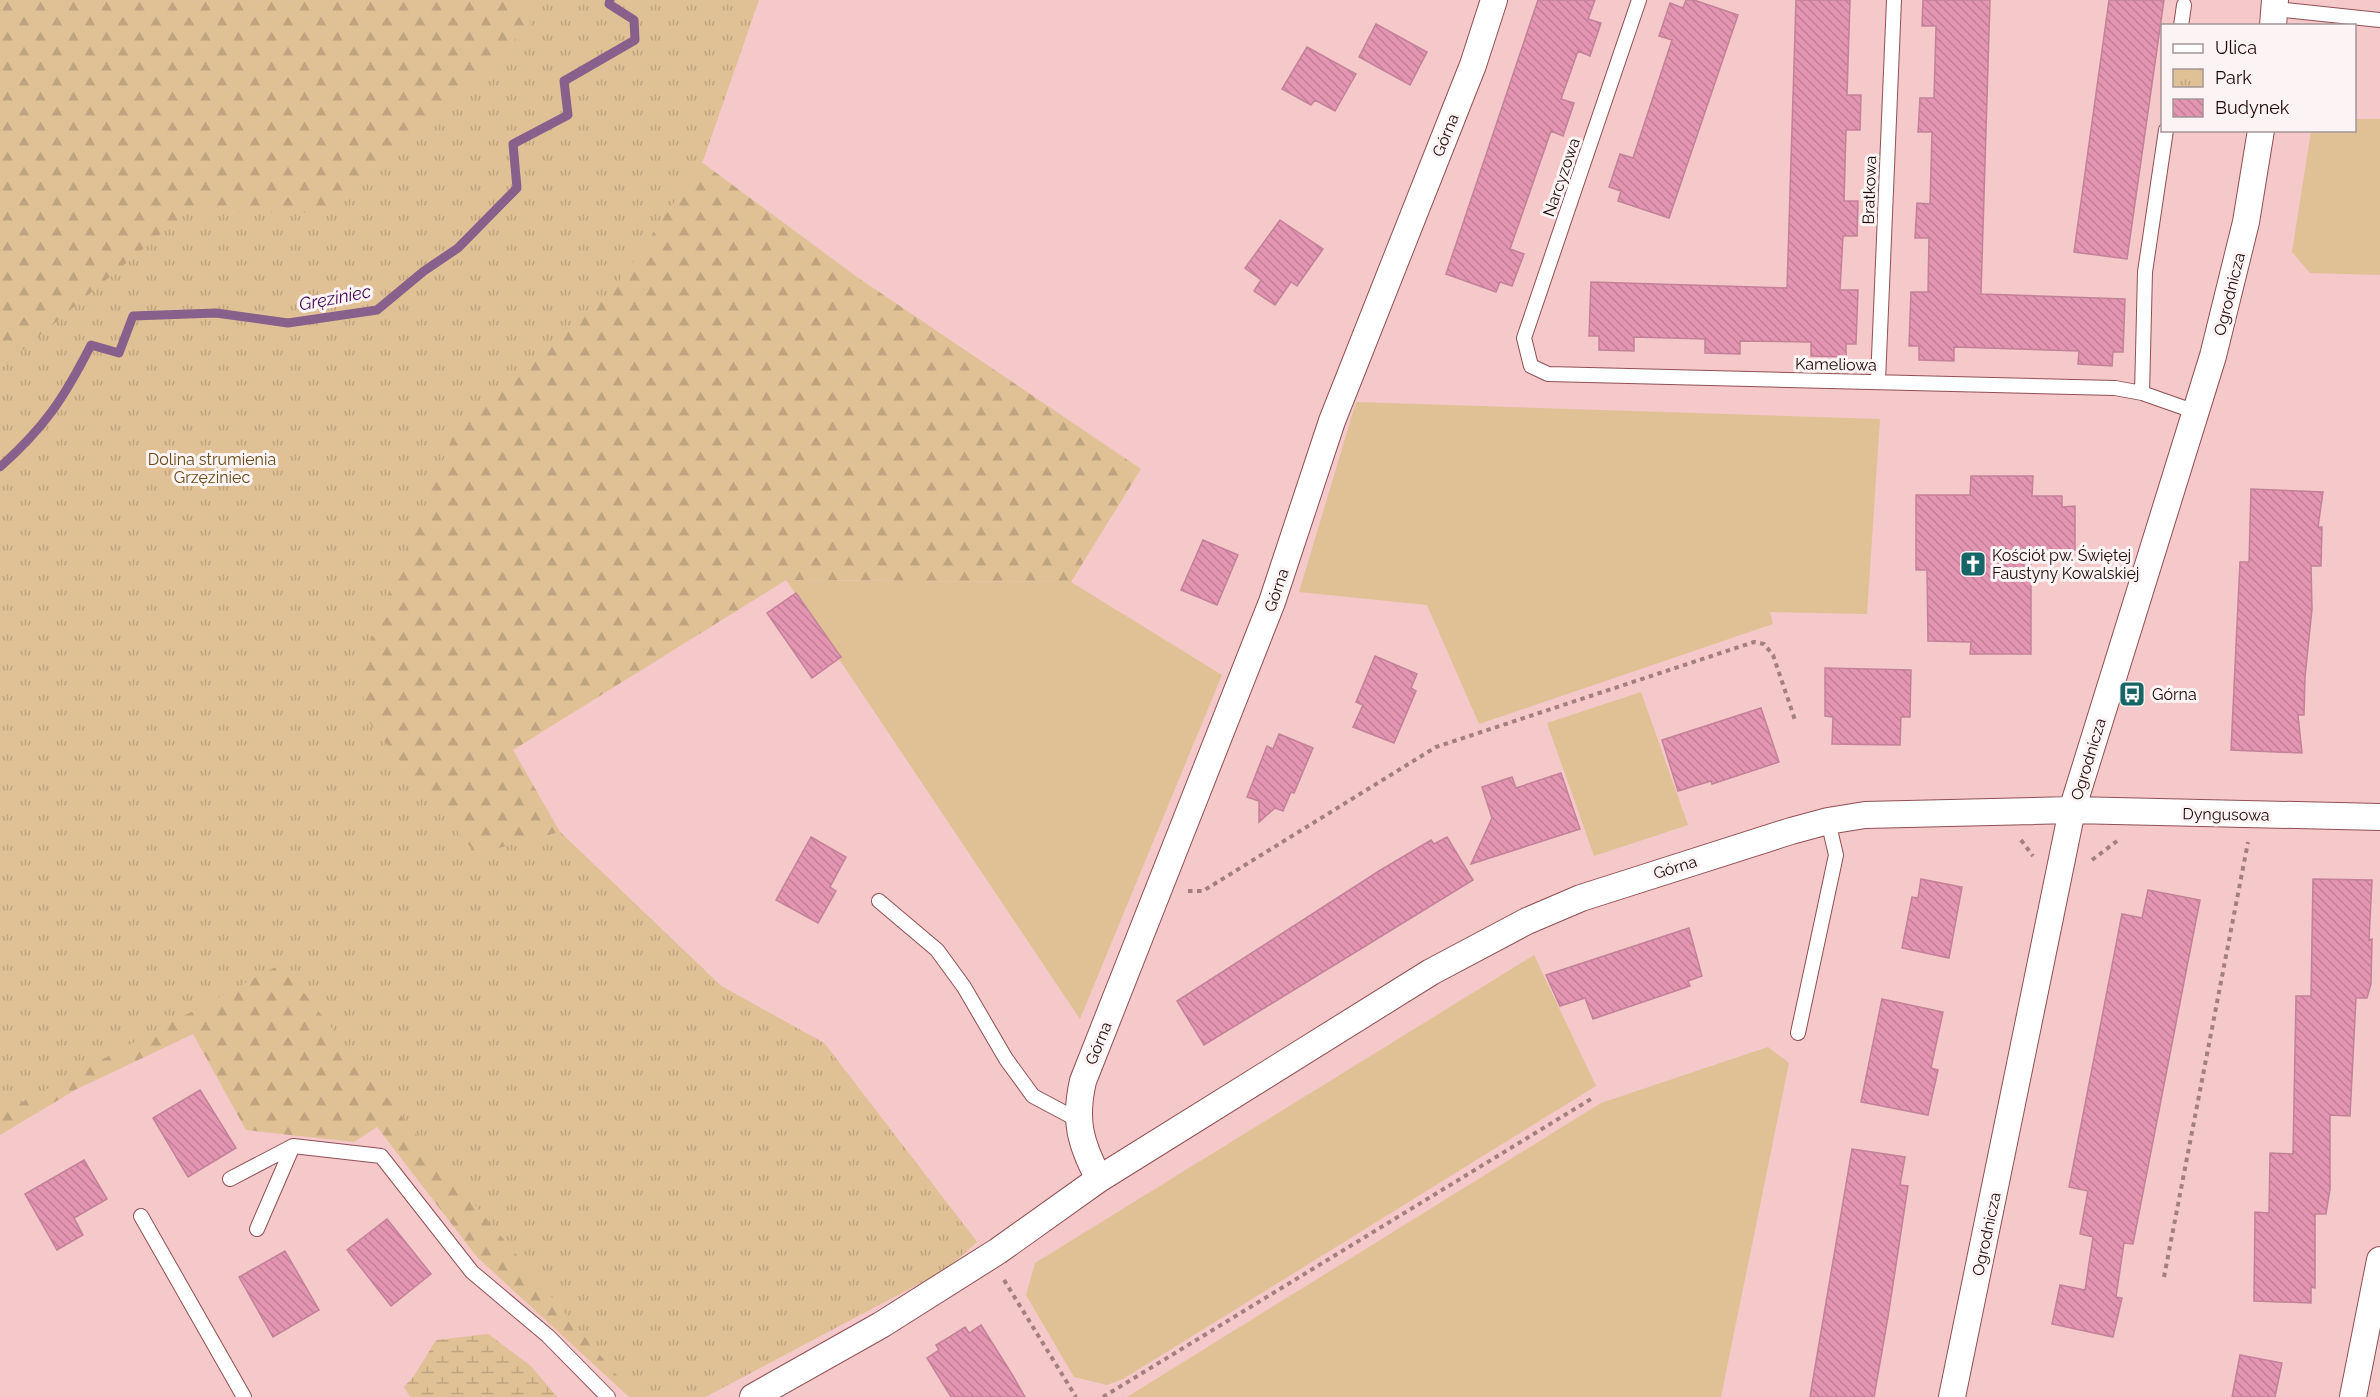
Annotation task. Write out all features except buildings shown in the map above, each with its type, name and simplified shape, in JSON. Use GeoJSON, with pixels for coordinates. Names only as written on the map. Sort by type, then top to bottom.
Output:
{"type":"FeatureCollection","features":[{"type":"Feature","properties":{"kind":"street","name":"Górna"},"geometry":{"type":"LineString","coordinates":[[1099,1179],[1080,1139],[1078,1120],[1083,1080],[1272,602],[1332,421],[1473,64],[1494,0]]}},
{"type":"Feature","properties":{"kind":"street","name":"Ogrodnicza"},"geometry":{"type":"LineString","coordinates":[[1952,1397],[2072,810],[2196,412],[2246,222],[2261,132]]}},
{"type":"Feature","properties":{"kind":"street","name":"Górna"},"geometry":{"type":"LineString","coordinates":[[753,1397],[881,1326],[989,1256],[1099,1179],[1431,972],[1527,921],[1627,882],[1828,821],[1916,813],[2072,810]]}},
{"type":"Feature","properties":{"kind":"street","name":"Dyngusowa"},"geometry":{"type":"LineString","coordinates":[[2072,810],[2380,817]]}},
{"type":"Feature","properties":{"kind":"street"},"geometry":{"type":"LineString","coordinates":[[2353,1397],[2380,1260]]}},
{"type":"Feature","properties":{"kind":"lane","name":"Narcyzowa"},"geometry":{"type":"LineString","coordinates":[[1531,366],[1524,338],[1639,0]]}},
{"type":"Feature","properties":{"kind":"lane","name":"Bratkowa"},"geometry":{"type":"LineString","coordinates":[[1878,381],[1893,0]]}},
{"type":"Feature","properties":{"kind":"lane"},"geometry":{"type":"LineString","coordinates":[[2181,24],[2184,5]]}},
{"type":"Feature","properties":{"kind":"lane"},"geometry":{"type":"LineString","coordinates":[[2274,12],[2380,20]]}},
{"type":"Feature","properties":{"kind":"lane"},"geometry":{"type":"LineString","coordinates":[[2142,393],[2145,272],[2166,132]]}},
{"type":"Feature","properties":{"kind":"lane","name":"Kameliowa"},"geometry":{"type":"LineString","coordinates":[[1531,366],[1548,374],[2115,388],[2142,393],[2196,412]]}},
{"type":"Feature","properties":{"kind":"lane"},"geometry":{"type":"LineString","coordinates":[[1798,1033],[1836,855],[1828,821]]}},
{"type":"Feature","properties":{"kind":"lane"},"geometry":{"type":"LineString","coordinates":[[879,901],[937,950],[964,987],[1006,1059],[1032,1096],[1078,1120]]}},
{"type":"Feature","properties":{"kind":"lane"},"geometry":{"type":"LineString","coordinates":[[257,1228],[293,1146]]}},
{"type":"Feature","properties":{"kind":"lane"},"geometry":{"type":"LineString","coordinates":[[230,1179],[293,1146],[381,1155],[472,1272],[548,1336],[608,1397]]}},
{"type":"Feature","properties":{"kind":"lane"},"geometry":{"type":"LineString","coordinates":[[141,1216],[244,1397]]}},
{"type":"Feature","properties":{"kind":"path"},"geometry":{"type":"LineString","coordinates":[[1163,879],[1189,891],[1203,891],[1436,747],[1754,642],[1764,644],[1773,655],[1796,723]]}},
{"type":"Feature","properties":{"kind":"path"},"geometry":{"type":"LineString","coordinates":[[2164,1277],[2248,854],[2249,814]]}},
{"type":"Feature","properties":{"kind":"path"},"geometry":{"type":"LineString","coordinates":[[1103,1397],[1591,1099]]}},
{"type":"Feature","properties":{"kind":"path"},"geometry":{"type":"LineString","coordinates":[[989,1256],[1076,1397]]}},
{"type":"Feature","properties":{"kind":"green space","name":"Dolina strumienia Grzęziniec"},"geometry":{"type":"Polygon","coordinates":[[[0,0],[633,0],[592,81],[857,277],[1141,469],[1071,582],[786,580],[513,750],[560,832],[721,986],[824,1043],[977,1242],[945,1270],[705,1397],[629,1397],[477,1257],[377,1127],[354,1142],[246,1130],[193,1034],[75,1090],[0,1135],[0,0]]]}},
{"type":"Feature","properties":{"kind":"green space","name":"Dolina strumienia Grzęziniec"},"geometry":{"type":"Polygon","coordinates":[[[528,0],[759,0],[703,161],[612,292],[460,418],[358,673],[369,722],[476,854],[560,832],[721,986],[824,1043],[977,1242],[945,1270],[705,1397],[635,1397],[420,1139],[281,964],[0,1114],[0,369],[187,212],[332,213],[530,25],[528,0]]]}},
{"type":"Feature","properties":{"kind":"green space"},"geometry":{"type":"Polygon","coordinates":[[[2356,119],[2380,119],[2380,275],[2310,273],[2292,252],[2311,132],[2356,132],[2356,119]]]}},
{"type":"Feature","properties":{"kind":"green space"},"geometry":{"type":"Polygon","coordinates":[[[1356,402],[1880,419],[1867,614],[1770,612],[1773,624],[1479,724],[1427,605],[1299,592],[1356,402]]]}},
{"type":"Feature","properties":{"kind":"green space"},"geometry":{"type":"Polygon","coordinates":[[[786,580],[1071,582],[1222,675],[1080,1019],[786,580]]]}},
{"type":"Feature","properties":{"kind":"green space"},"geometry":{"type":"Polygon","coordinates":[[[1641,692],[1688,825],[1594,856],[1547,723],[1641,692]]]}},
{"type":"Feature","properties":{"kind":"green space"},"geometry":{"type":"Polygon","coordinates":[[[1534,955],[1596,1086],[1123,1379],[1107,1385],[1074,1377],[1026,1295],[1035,1263],[1534,955]]]}},
{"type":"Feature","properties":{"kind":"green space"},"geometry":{"type":"Polygon","coordinates":[[[1768,1047],[1789,1063],[1721,1397],[1127,1397],[1601,1103],[1768,1047]]]}},
{"type":"Feature","properties":{"kind":"green space"},"geometry":{"type":"Polygon","coordinates":[[[488,1334],[531,1366],[557,1397],[410,1397],[404,1387],[414,1376],[436,1340],[488,1334]]]}},
{"type":"Feature","properties":{"kind":"waterway","name":"Gręziniec"},"geometry":{"type":"LineString","coordinates":[[0,467],[29,439],[52,411],[72,381],[91,345],[119,353],[133,316],[216,313],[288,323],[377,310],[424,271],[458,248],[517,188],[513,144],[568,115],[564,81],[635,40],[634,20],[609,4],[610,0]]}},
{"type":"Feature","properties":{"kind":"place","name":"Kościół pw. Świętej Faustyny Kowalskiej"},"geometry":{"type":"Point","coordinates":[1973,564]}},
{"type":"Feature","properties":{"kind":"place","name":"Górna"},"geometry":{"type":"Point","coordinates":[2132,694]}}]}
